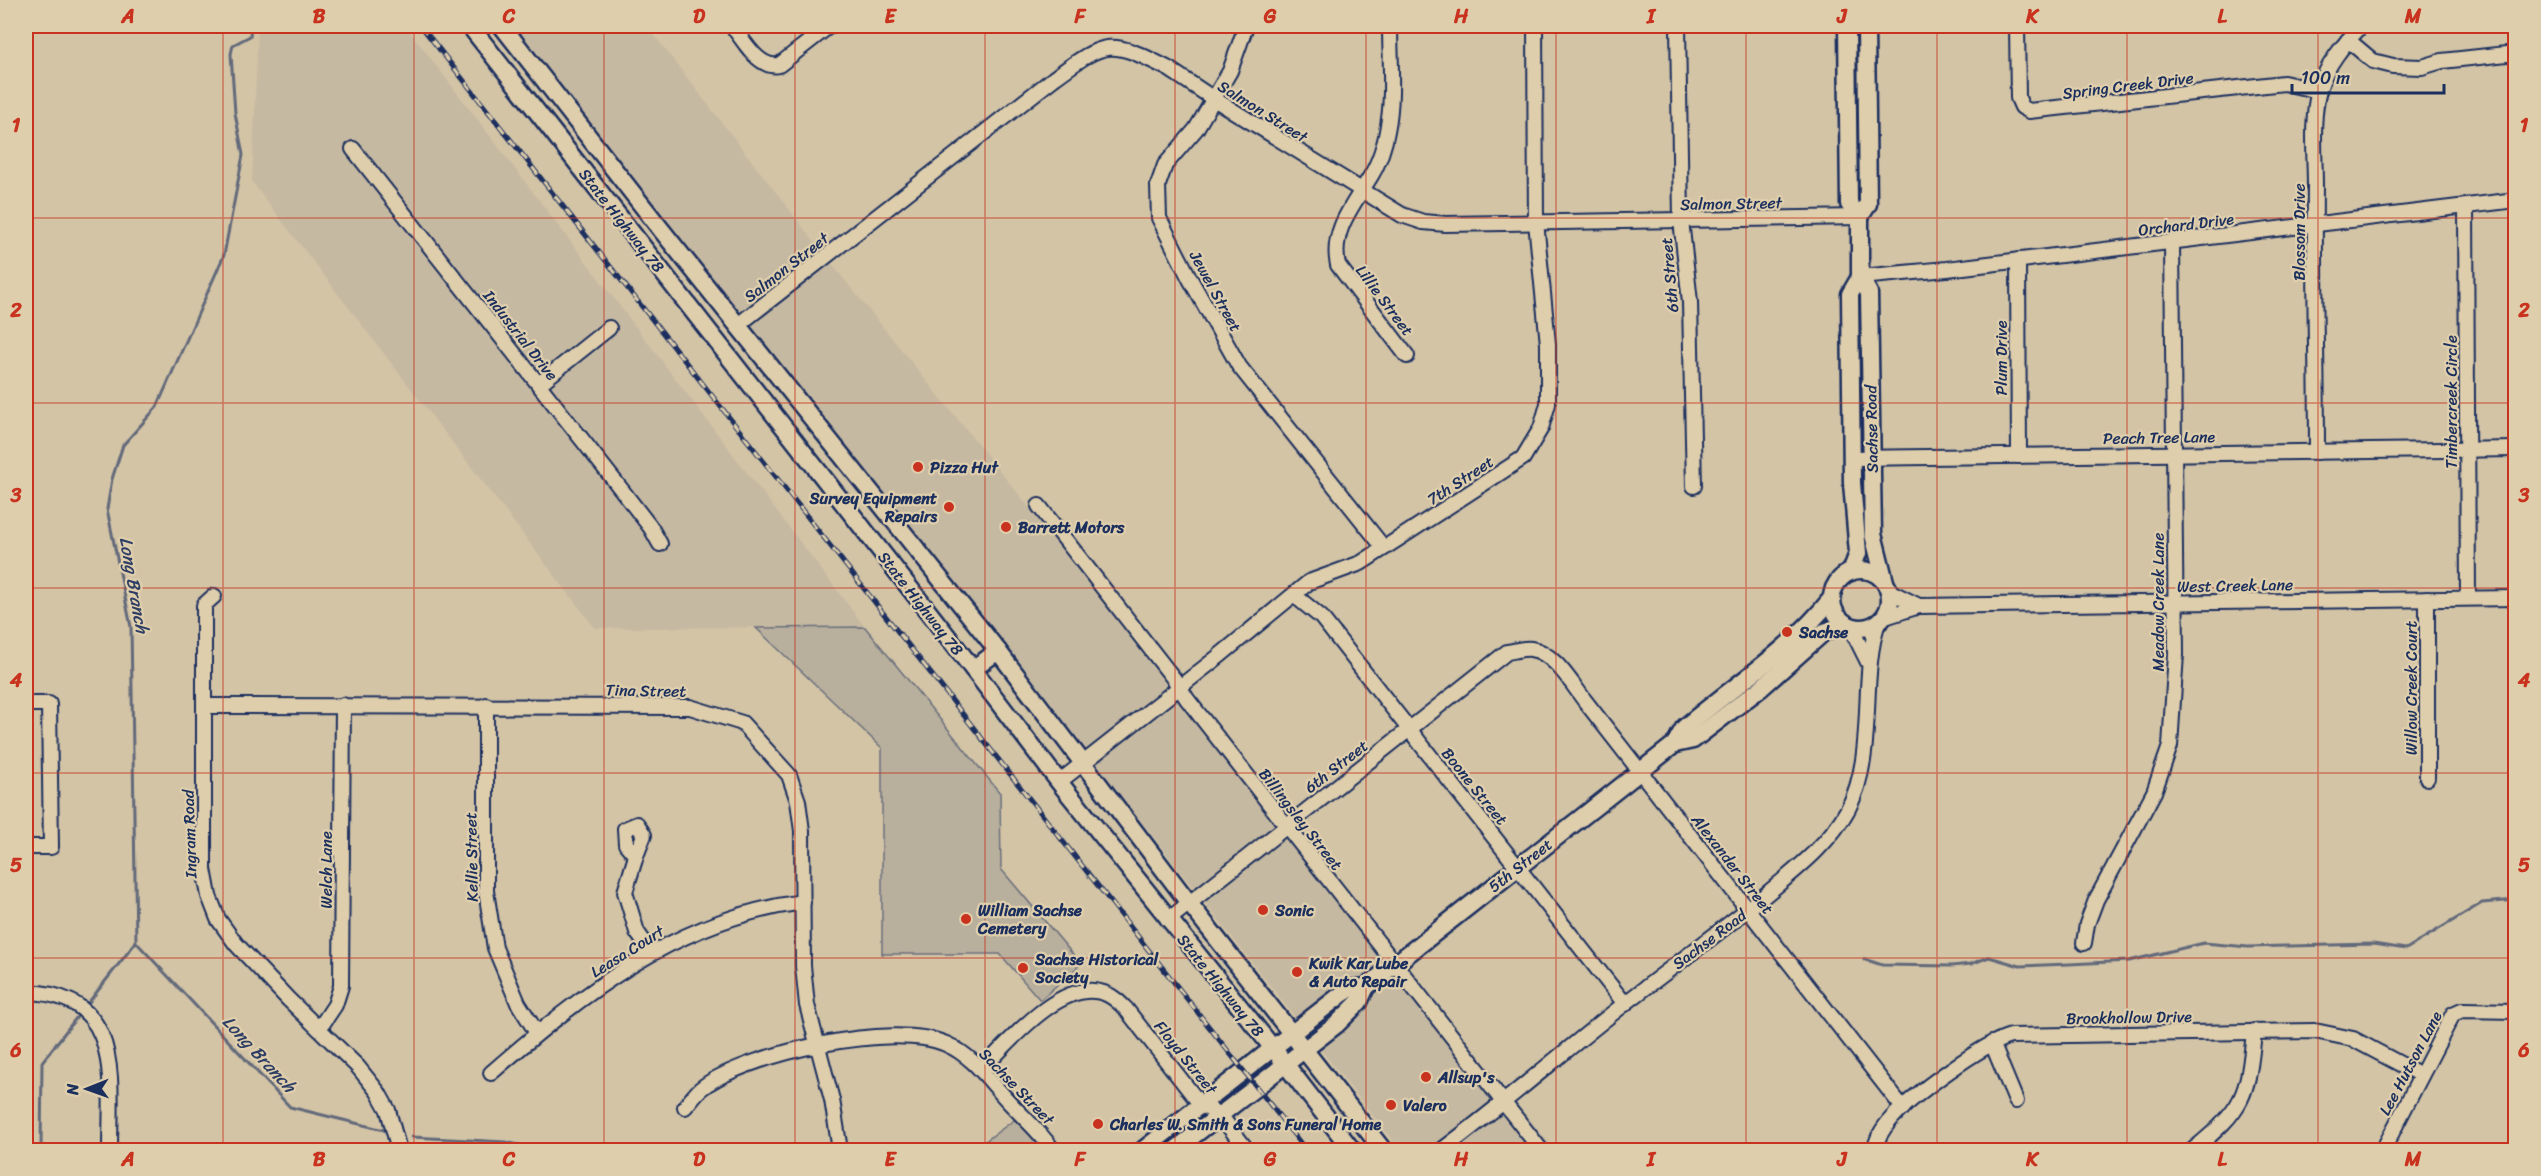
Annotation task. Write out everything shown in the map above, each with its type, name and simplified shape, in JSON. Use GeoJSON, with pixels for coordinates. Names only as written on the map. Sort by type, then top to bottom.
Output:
{"type":"FeatureCollection","features":[{"type":"Feature","properties":{"kind":"main road","name":"State Highway 78"},"geometry":{"type":"LineString","coordinates":[[470,26],[1059,782],[1272,1047],[1348,1146]]}},
{"type":"Feature","properties":{"kind":"main road","name":"State Highway 78"},"geometry":{"type":"LineString","coordinates":[[502,26],[998,651],[1189,903],[1383,1150]]}},
{"type":"Feature","properties":{"kind":"main road","name":"Sachse Road"},"geometry":{"type":"LineString","coordinates":[[1847,26],[1849,204],[1860,217]]}},
{"type":"Feature","properties":{"kind":"main road","name":"Sachse Road"},"geometry":{"type":"LineString","coordinates":[[1866,26],[1868,204],[1860,217],[1860,277],[1869,293],[1873,534],[1887,586]]}},
{"type":"Feature","properties":{"kind":"main road","name":"Sachse Road"},"geometry":{"type":"LineString","coordinates":[[1851,572],[1858,553],[1852,458],[1850,294],[1860,277]]}},
{"type":"Feature","properties":{"kind":"main road"},"geometry":{"type":"LineString","coordinates":[[1869,571],[1887,586],[1891,601],[1888,611],[1880,620],[1866,626],[1848,625],[1834,610],[1831,599],[1836,583],[1851,572],[1869,571]]}},
{"type":"Feature","properties":{"kind":"main road","name":"5th Street"},"geometry":{"type":"LineString","coordinates":[[1675,744],[1684,728],[1794,638],[1831,599]]}},
{"type":"Feature","properties":{"kind":"main road","name":"5th Street"},"geometry":{"type":"LineString","coordinates":[[1182,1145],[1336,1025],[1359,1002],[1366,987],[1639,771],[1675,744],[1692,740],[1761,688],[1824,632],[1848,625]]}},
{"type":"Feature","properties":{"kind":"main road"},"geometry":{"type":"LineString","coordinates":[[973,669],[998,651]]}},
{"type":"Feature","properties":{"kind":"main road","name":"5th Street"},"geometry":{"type":"LineString","coordinates":[[1143,1150],[1342,994],[1350,989],[1366,987]]}},
{"type":"Feature","properties":{"kind":"main road"},"geometry":{"type":"LineString","coordinates":[[1176,1124],[1182,1145]]}},
{"type":"Feature","properties":{"kind":"main road"},"geometry":{"type":"LineString","coordinates":[[1348,1146],[1358,1144],[1364,1150]]}},
{"type":"Feature","properties":{"kind":"street"},"geometry":{"type":"LineString","coordinates":[[732,26],[763,63],[772,67],[779,65],[829,26]]}},
{"type":"Feature","properties":{"kind":"street","name":"Jewel Street"},"geometry":{"type":"LineString","coordinates":[[1245,26],[1230,71],[1214,99],[1196,129],[1165,165],[1158,185],[1159,218],[1239,366],[1384,548]]}},
{"type":"Feature","properties":{"kind":"street","name":"Lillie Street"},"geometry":{"type":"LineString","coordinates":[[1390,26],[1390,108],[1387,132],[1374,171],[1342,222],[1335,251],[1338,265],[1407,356]]}},
{"type":"Feature","properties":{"kind":"street","name":"7th Street"},"geometry":{"type":"LineString","coordinates":[[1059,782],[1309,582],[1361,563],[1523,458],[1541,429],[1548,404],[1548,345],[1536,222],[1535,26]]}},
{"type":"Feature","properties":{"kind":"street","name":"6th Street"},"geometry":{"type":"LineString","coordinates":[[1678,26],[1681,220],[1690,302],[1694,486]]}},
{"type":"Feature","properties":{"kind":"street","name":"Spring Creek Drive"},"geometry":{"type":"LineString","coordinates":[[2017,26],[2018,98],[2022,107],[2029,111],[2284,83],[2319,91]]}},
{"type":"Feature","properties":{"kind":"street","name":"Blossom Drive"},"geometry":{"type":"LineString","coordinates":[[2317,452],[2314,225],[2316,113],[2319,91],[2327,70],[2361,26]]}},
{"type":"Feature","properties":{"kind":"street"},"geometry":{"type":"LineString","coordinates":[[2348,40],[2373,61],[2393,66],[2422,67],[2442,60],[2516,53]]}},
{"type":"Feature","properties":{"kind":"street","name":"Salmon Street"},"geometry":{"type":"LineString","coordinates":[[738,325],[1091,51],[1111,47],[1136,52],[1169,69],[1361,191],[1402,215],[1423,222],[1860,217]]}},
{"type":"Feature","properties":{"kind":"street","name":"Industrial Drive"},"geometry":{"type":"LineString","coordinates":[[353,149],[651,528],[660,544]]}},
{"type":"Feature","properties":{"kind":"street","name":"Orchard Drive"},"geometry":{"type":"LineString","coordinates":[[1860,277],[2516,201]]}},
{"type":"Feature","properties":{"kind":"street","name":"Timbercreek Circle"},"geometry":{"type":"LineString","coordinates":[[2466,207],[2468,598]]}},
{"type":"Feature","properties":{"kind":"street","name":"Meadow Creek Lane"},"geometry":{"type":"LineString","coordinates":[[2084,943],[2086,924],[2096,900],[2154,792],[2170,746],[2176,654],[2172,454],[2172,242]]}},
{"type":"Feature","properties":{"kind":"street","name":"Plum Drive"},"geometry":{"type":"LineString","coordinates":[[2018,260],[2019,456]]}},
{"type":"Feature","properties":{"kind":"street"},"geometry":{"type":"LineString","coordinates":[[538,384],[609,328]]}},
{"type":"Feature","properties":{"kind":"street","name":"Peach Tree Lane"},"geometry":{"type":"LineString","coordinates":[[1852,458],[2516,449]]}},
{"type":"Feature","properties":{"kind":"street","name":"Billingsley Street"},"geometry":{"type":"LineString","coordinates":[[1039,507],[1285,826],[1541,1150]]}},
{"type":"Feature","properties":{"kind":"street","name":"West Creek Lane"},"geometry":{"type":"LineString","coordinates":[[1887,586],[1919,606]]}},
{"type":"Feature","properties":{"kind":"street","name":"Boone Street"},"geometry":{"type":"LineString","coordinates":[[1294,595],[1321,617],[1624,1004]]}},
{"type":"Feature","properties":{"kind":"street","name":"Ingram Road"},"geometry":{"type":"LineString","coordinates":[[214,596],[204,605],[204,869],[209,896],[218,919],[236,944],[358,1067],[378,1092],[388,1110],[399,1150]]}},
{"type":"Feature","properties":{"kind":"street","name":"Willow Creek Court"},"geometry":{"type":"LineString","coordinates":[[2427,598],[2427,778]]}},
{"type":"Feature","properties":{"kind":"street","name":"West Creek Lane"},"geometry":{"type":"LineString","coordinates":[[1880,620],[1919,606],[2516,598]]}},
{"type":"Feature","properties":{"kind":"street","name":"Sachse Road"},"geometry":{"type":"LineString","coordinates":[[1868,662],[1872,655],[1880,620]]}},
{"type":"Feature","properties":{"kind":"street","name":"Sachse Road"},"geometry":{"type":"LineString","coordinates":[[1442,1150],[1624,1004],[1748,910],[1828,840],[1848,808],[1859,781],[1868,695],[1868,662],[1848,625]]}},
{"type":"Feature","properties":{"kind":"street","name":"6th Street"},"geometry":{"type":"LineString","coordinates":[[1168,920],[1507,652],[1530,648]]}},
{"type":"Feature","properties":{"kind":"street","name":"Alexander Street"},"geometry":{"type":"LineString","coordinates":[[1530,648],[1552,660],[1904,1108]]}},
{"type":"Feature","properties":{"kind":"street"},"geometry":{"type":"LineString","coordinates":[[26,704],[49,704],[51,847],[26,847]]}},
{"type":"Feature","properties":{"kind":"street","name":"Welch Lane"},"geometry":{"type":"LineString","coordinates":[[319,1029],[335,1005],[341,986],[343,705]]}},
{"type":"Feature","properties":{"kind":"street","name":"Kellie Street"},"geometry":{"type":"LineString","coordinates":[[486,705],[486,891],[495,948],[518,1003],[537,1033]]}},
{"type":"Feature","properties":{"kind":"street","name":"Tina Street"},"geometry":{"type":"LineString","coordinates":[[204,706],[690,707],[742,723],[789,775],[798,801],[802,831],[803,966],[807,1005],[832,1100],[840,1150]]}},
{"type":"Feature","properties":{"kind":"street"},"geometry":{"type":"LineString","coordinates":[[636,856],[625,892],[637,932],[651,952]]}},
{"type":"Feature","properties":{"kind":"street","name":"Leasa Court"},"geometry":{"type":"LineString","coordinates":[[491,1072],[537,1033],[651,952],[680,937],[732,918],[780,905],[803,902]]}},
{"type":"Feature","properties":{"kind":"street","name":"Floyd Street"},"geometry":{"type":"LineString","coordinates":[[981,1071],[1029,1022],[1050,1006],[1075,994],[1094,990],[1113,996],[1126,1009],[1200,1104],[1220,1115],[1247,1150]]}},
{"type":"Feature","properties":{"kind":"street"},"geometry":{"type":"LineString","coordinates":[[26,992],[48,993],[73,1002],[96,1023],[110,1058],[111,1150]]}},
{"type":"Feature","properties":{"kind":"street","name":"Lee Hutson Lane"},"geometry":{"type":"LineString","coordinates":[[2383,1150],[2453,1014],[2462,1010],[2516,1011]]}},
{"type":"Feature","properties":{"kind":"street"},"geometry":{"type":"LineString","coordinates":[[2193,1150],[2233,1114],[2245,1094],[2254,1031]]}},
{"type":"Feature","properties":{"kind":"street","name":"Brookhollow Drive"},"geometry":{"type":"LineString","coordinates":[[1875,1150],[1882,1130],[1904,1108],[1992,1043],[2011,1036],[2315,1031],[2353,1038],[2421,1075]]}},
{"type":"Feature","properties":{"kind":"street","name":"Sachse Street"},"geometry":{"type":"LineString","coordinates":[[685,1107],[705,1085],[732,1071],[783,1053],[836,1040],[913,1037],[944,1043],[963,1053],[1041,1134],[1053,1150]]}},
{"type":"Feature","properties":{"kind":"street"},"geometry":{"type":"LineString","coordinates":[[1992,1043],[2016,1101]]}},
{"type":"Feature","properties":{"kind":"shaded area"},"geometry":{"type":"Polygon","coordinates":[[[258,26],[406,26],[865,627],[595,628],[252,182],[258,26]]]}},
{"type":"Feature","properties":{"kind":"shaded area"},"geometry":{"type":"Polygon","coordinates":[[[513,26],[647,26],[826,257],[1396,959],[1555,1150],[1400,1150],[513,26]]]}},
{"type":"Feature","properties":{"kind":"shaded area"},"geometry":{"type":"Polygon","coordinates":[[[865,627],[1000,793],[1001,869],[1081,964],[1040,1000],[1000,954],[882,954],[882,748],[756,628],[865,627]]]}},
{"type":"Feature","properties":{"kind":"shaded area"},"geometry":{"type":"Polygon","coordinates":[[[1017,1118],[1047,1150],[973,1150],[1017,1118]]]}},
{"type":"Feature","properties":{"kind":"waterway","name":"Long Branch"},"geometry":{"type":"LineString","coordinates":[[251,26],[250,36],[233,45],[231,54],[235,113],[243,155],[224,255],[157,407],[123,445],[112,479],[107,509],[131,627],[136,942],[290,1107],[384,1130]]}},
{"type":"Feature","properties":{"kind":"waterway"},"geometry":{"type":"LineString","coordinates":[[1864,959],[1882,965],[1952,966],[1971,964],[1989,957],[2020,966],[2129,961],[2204,943],[2248,947],[2373,944],[2406,949],[2482,903],[2516,900]]}},
{"type":"Feature","properties":{"kind":"waterway"},"geometry":{"type":"LineString","coordinates":[[85,1007],[136,942]]}},
{"type":"Feature","properties":{"kind":"waterway"},"geometry":{"type":"LineString","coordinates":[[41,1150],[42,1062],[80,1013]]}},
{"type":"Feature","properties":{"kind":"waterway"},"geometry":{"type":"LineString","coordinates":[[412,1137],[506,1142],[540,1150]]}},
{"type":"Feature","properties":{"kind":"railway"},"geometry":{"type":"LineString","coordinates":[[421,26],[1306,1150]]}},
{"type":"Feature","properties":{"kind":"place","name":"Pizza Hut"},"geometry":{"type":"Point","coordinates":[918,467]}},
{"type":"Feature","properties":{"kind":"place","name":"Survey Equipment Repairs"},"geometry":{"type":"Point","coordinates":[949,507]}},
{"type":"Feature","properties":{"kind":"place","name":"Barrett Motors"},"geometry":{"type":"Point","coordinates":[1006,527]}},
{"type":"Feature","properties":{"kind":"place","name":"Sachse"},"geometry":{"type":"Point","coordinates":[1787,632]}},
{"type":"Feature","properties":{"kind":"place","name":"Sonic"},"geometry":{"type":"Point","coordinates":[1263,910]}},
{"type":"Feature","properties":{"kind":"place","name":"William Sachse Cemetery"},"geometry":{"type":"Point","coordinates":[966,919]}},
{"type":"Feature","properties":{"kind":"place","name":"Sachse Historical Society"},"geometry":{"type":"Point","coordinates":[1023,968]}},
{"type":"Feature","properties":{"kind":"place","name":"Kwik Kar Lube & Auto Repair"},"geometry":{"type":"Point","coordinates":[1297,972]}},
{"type":"Feature","properties":{"kind":"place","name":"Allsup's"},"geometry":{"type":"Point","coordinates":[1426,1077]}},
{"type":"Feature","properties":{"kind":"place","name":"Valero"},"geometry":{"type":"Point","coordinates":[1391,1105]}},
{"type":"Feature","properties":{"kind":"place","name":"Charles W. Smith & Sons Funeral Home"},"geometry":{"type":"Point","coordinates":[1098,1124]}}]}
